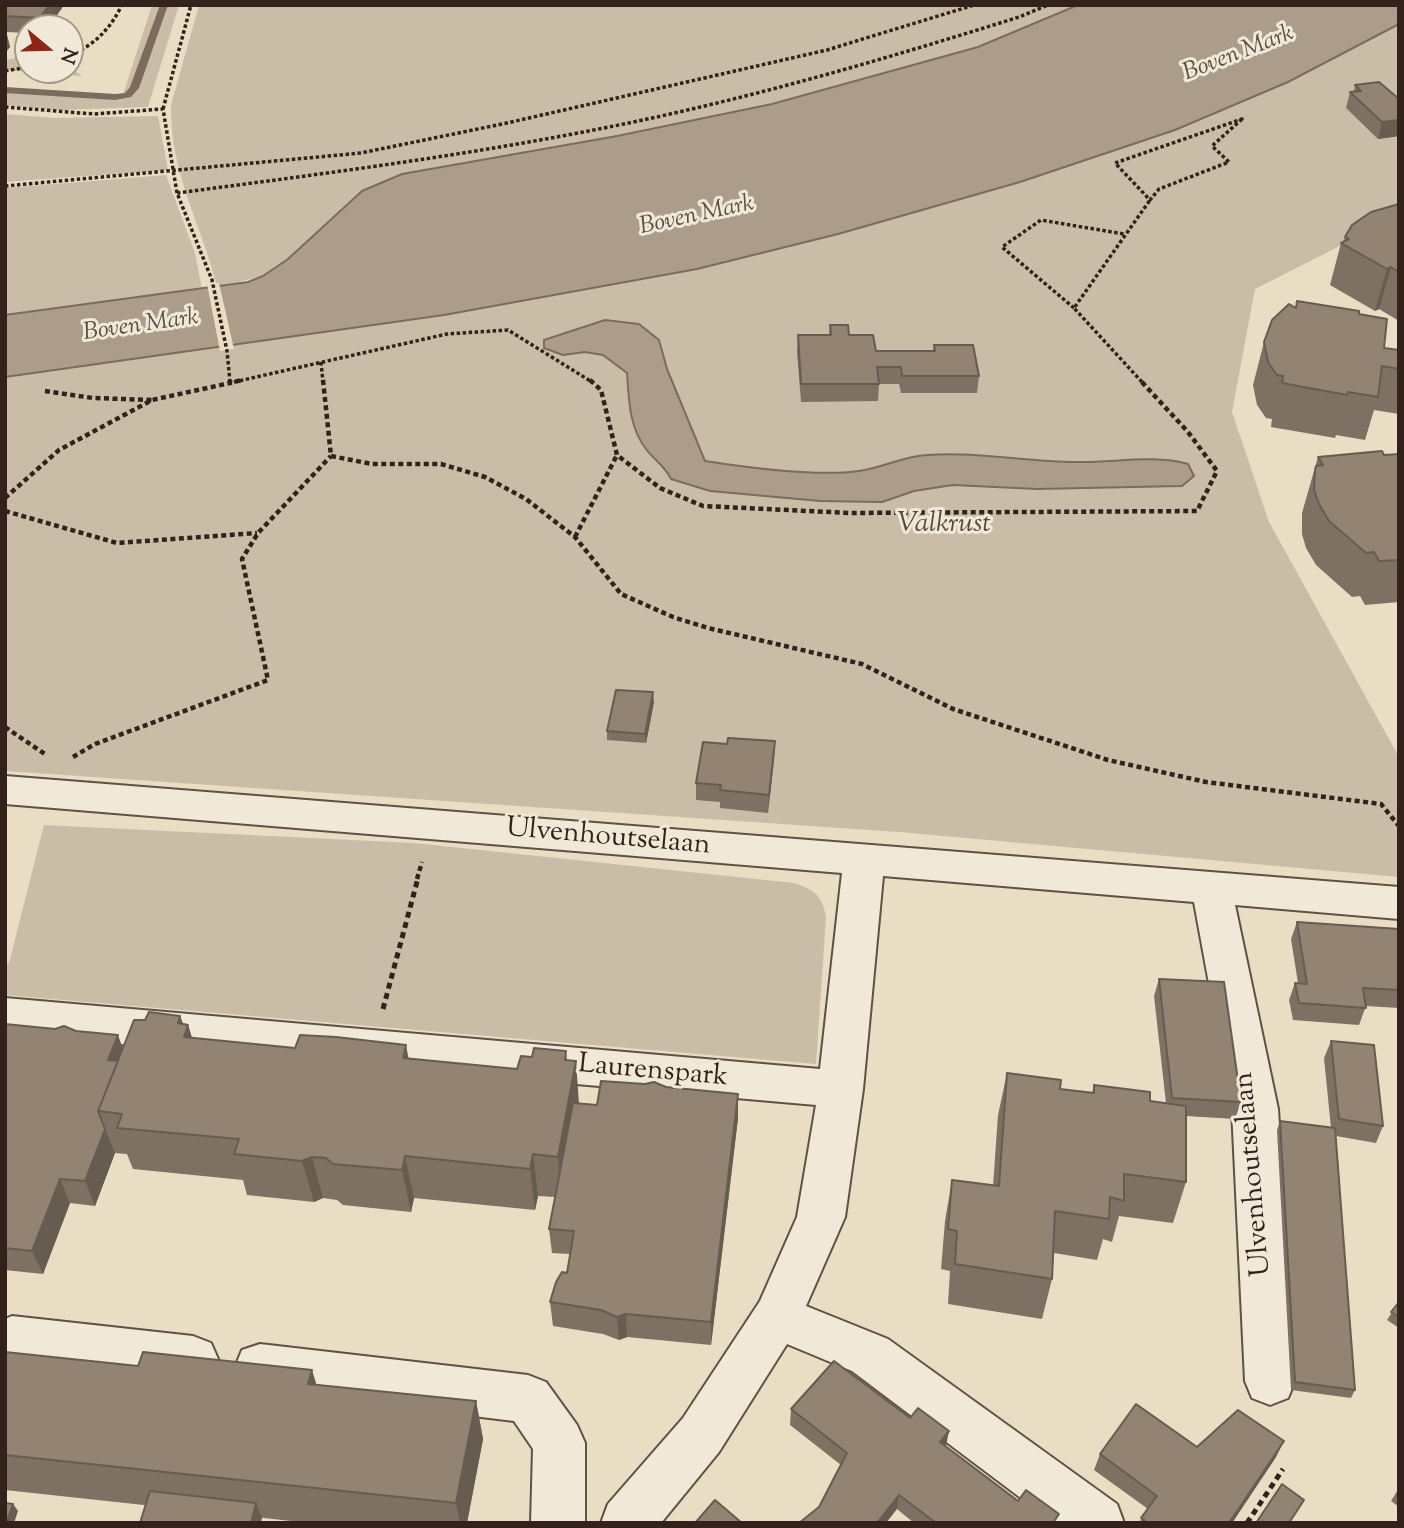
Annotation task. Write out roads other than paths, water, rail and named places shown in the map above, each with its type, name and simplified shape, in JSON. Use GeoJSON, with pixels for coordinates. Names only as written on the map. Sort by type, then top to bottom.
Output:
{"type":"FeatureCollection","features":[{"type":"Feature","properties":{"kind":"street","name":"Ulvenhoutselaan"},"geometry":{"type":"LineString","coordinates":[[5,790],[1399,903]]}},
{"type":"Feature","properties":{"kind":"street"},"geometry":{"type":"LineString","coordinates":[[627,1523],[701,1435],[778,1317],[821,1217],[841,1089],[864,860]]}},
{"type":"Feature","properties":{"kind":"street","name":"Ulvenhoutselaan"},"geometry":{"type":"LineString","coordinates":[[1211,886],[1255,1109],[1270,1381]]}},
{"type":"Feature","properties":{"kind":"street","name":"Laurenspark"},"geometry":{"type":"LineString","coordinates":[[5,1016],[841,1089]]}},
{"type":"Feature","properties":{"kind":"street"},"geometry":{"type":"LineString","coordinates":[[778,1317],[870,1355],[1098,1523]]}},
{"type":"Feature","properties":{"kind":"street"},"geometry":{"type":"LineString","coordinates":[[5,1342],[12,1339],[37,1340],[528,1399],[559,1443],[558,1523]]}},
{"type":"Feature","properties":{"kind":"water","name":"Boven Mark"},"geometry":{"type":"Polygon","coordinates":[[[1078,5],[1399,5],[1399,24],[1288,82],[1175,130],[1020,182],[838,234],[697,269],[444,315],[5,377],[5,315],[248,282],[263,276],[288,259],[362,191],[402,174],[617,136],[772,104],[978,47],[1078,5]]]}},
{"type":"Feature","properties":{"kind":"water"},"geometry":{"type":"Polygon","coordinates":[[[605,320],[639,324],[659,340],[667,369],[705,461],[762,469],[842,473],[910,458],[946,454],[1057,462],[1161,460],[1188,464],[1194,476],[1182,486],[1037,489],[953,485],[914,491],[882,502],[820,501],[710,491],[671,479],[640,441],[629,403],[627,373],[603,355],[585,352],[563,355],[544,348],[544,340],[605,320]]]}},
{"type":"Feature","properties":{"kind":"waterway"},"geometry":{"type":"LineString","coordinates":[[5,90],[115,97],[128,95],[134,88],[164,5]]}},
{"type":"Feature","properties":{"kind":"park label","name":"Valkrust"},"geometry":{"type":"Point","coordinates":[944,526]}}]}
